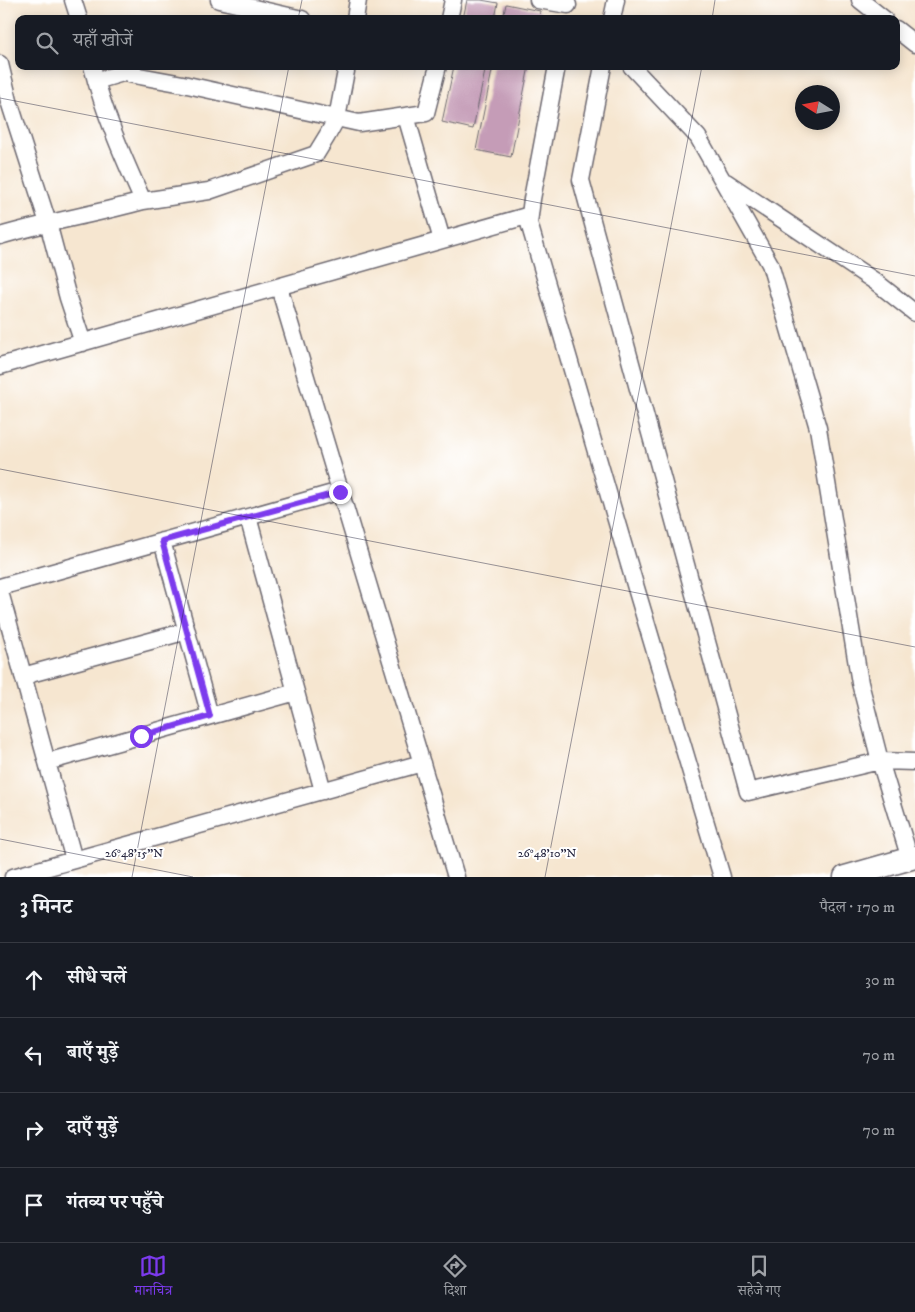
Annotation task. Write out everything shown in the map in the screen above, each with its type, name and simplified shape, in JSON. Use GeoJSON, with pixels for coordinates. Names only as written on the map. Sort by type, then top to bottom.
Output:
{"type":"FeatureCollection","features":[{"type":"Feature","properties":{"kind":"street"},"geometry":{"type":"LineString","coordinates":[[73,0],[78,15]]}},
{"type":"Feature","properties":{"kind":"street"},"geometry":{"type":"LineString","coordinates":[[218,0],[284,15]]}},
{"type":"Feature","properties":{"kind":"street"},"geometry":{"type":"LineString","coordinates":[[356,15],[358,0]]}},
{"type":"Feature","properties":{"kind":"street"},"geometry":{"type":"LineString","coordinates":[[451,15],[453,0]]}},
{"type":"Feature","properties":{"kind":"street"},"geometry":{"type":"LineString","coordinates":[[538,0],[568,8]]}},
{"type":"Feature","properties":{"kind":"street"},"geometry":{"type":"LineString","coordinates":[[613,15],[616,0]]}},
{"type":"Feature","properties":{"kind":"street"},"geometry":{"type":"LineString","coordinates":[[860,0],[879,15]]}},
{"type":"Feature","properties":{"kind":"street"},"geometry":{"type":"LineString","coordinates":[[900,32],[915,44]]}},
{"type":"Feature","properties":{"kind":"street"},"geometry":{"type":"LineString","coordinates":[[0,64],[9,101],[83,342]]}},
{"type":"Feature","properties":{"kind":"street"},"geometry":{"type":"LineString","coordinates":[[0,236],[143,201],[209,190],[316,154],[337,118],[346,70]]}},
{"type":"Feature","properties":{"kind":"street"},"geometry":{"type":"LineString","coordinates":[[143,201],[119,147],[94,74],[123,73],[183,84],[359,123],[426,113],[437,70]]}},
{"type":"Feature","properties":{"kind":"street"},"geometry":{"type":"LineString","coordinates":[[556,70],[529,223],[722,877]]}},
{"type":"Feature","properties":{"kind":"street"},"geometry":{"type":"LineString","coordinates":[[602,70],[581,180],[748,792],[880,761],[915,762]]}},
{"type":"Feature","properties":{"kind":"street"},"geometry":{"type":"LineString","coordinates":[[635,70],[698,138],[770,264],[818,428],[860,683],[880,761],[912,858],[845,877]]}},
{"type":"Feature","properties":{"kind":"street"},"geometry":{"type":"LineString","coordinates":[[406,116],[442,240]]}},
{"type":"Feature","properties":{"kind":"street"},"geometry":{"type":"LineString","coordinates":[[722,179],[876,282],[915,312]]}},
{"type":"Feature","properties":{"kind":"street"},"geometry":{"type":"LineString","coordinates":[[0,366],[530,215]]}},
{"type":"Feature","properties":{"kind":"street"},"geometry":{"type":"LineString","coordinates":[[279,287],[456,877]]}},
{"type":"Feature","properties":{"kind":"street"},"geometry":{"type":"LineString","coordinates":[[0,586],[340,492]]}},
{"type":"Feature","properties":{"kind":"street"},"geometry":{"type":"LineString","coordinates":[[248,517],[323,791]]}},
{"type":"Feature","properties":{"kind":"street"},"geometry":{"type":"LineString","coordinates":[[162,541],[210,716]]}},
{"type":"Feature","properties":{"kind":"street"},"geometry":{"type":"LineString","coordinates":[[0,592],[74,860]]}},
{"type":"Feature","properties":{"kind":"street"},"geometry":{"type":"LineString","coordinates":[[23,676],[187,631]]}},
{"type":"Feature","properties":{"kind":"street"},"geometry":{"type":"LineString","coordinates":[[47,762],[296,692]]}},
{"type":"Feature","properties":{"kind":"street"},"geometry":{"type":"LineString","coordinates":[[13,877],[422,763]]}},
{"type":"Feature","properties":{"kind":"building"},"geometry":{"type":"Polygon","coordinates":[[[467,0],[498,3],[496,15],[464,15],[467,0]]]}},
{"type":"Feature","properties":{"kind":"building"},"geometry":{"type":"Polygon","coordinates":[[[506,4],[540,11],[540,15],[504,15],[506,4]]]}},
{"type":"Feature","properties":{"kind":"building"},"geometry":{"type":"Polygon","coordinates":[[[453,70],[485,70],[473,129],[442,122],[453,70]]]}},
{"type":"Feature","properties":{"kind":"building"},"geometry":{"type":"Polygon","coordinates":[[[492,70],[528,70],[511,157],[476,150],[492,70]]]}},
{"type":"Feature","properties":{"kind":"route"},"geometry":{"type":"LineString","coordinates":[[141,736],[210,716],[162,541],[340,492]]}}]}
